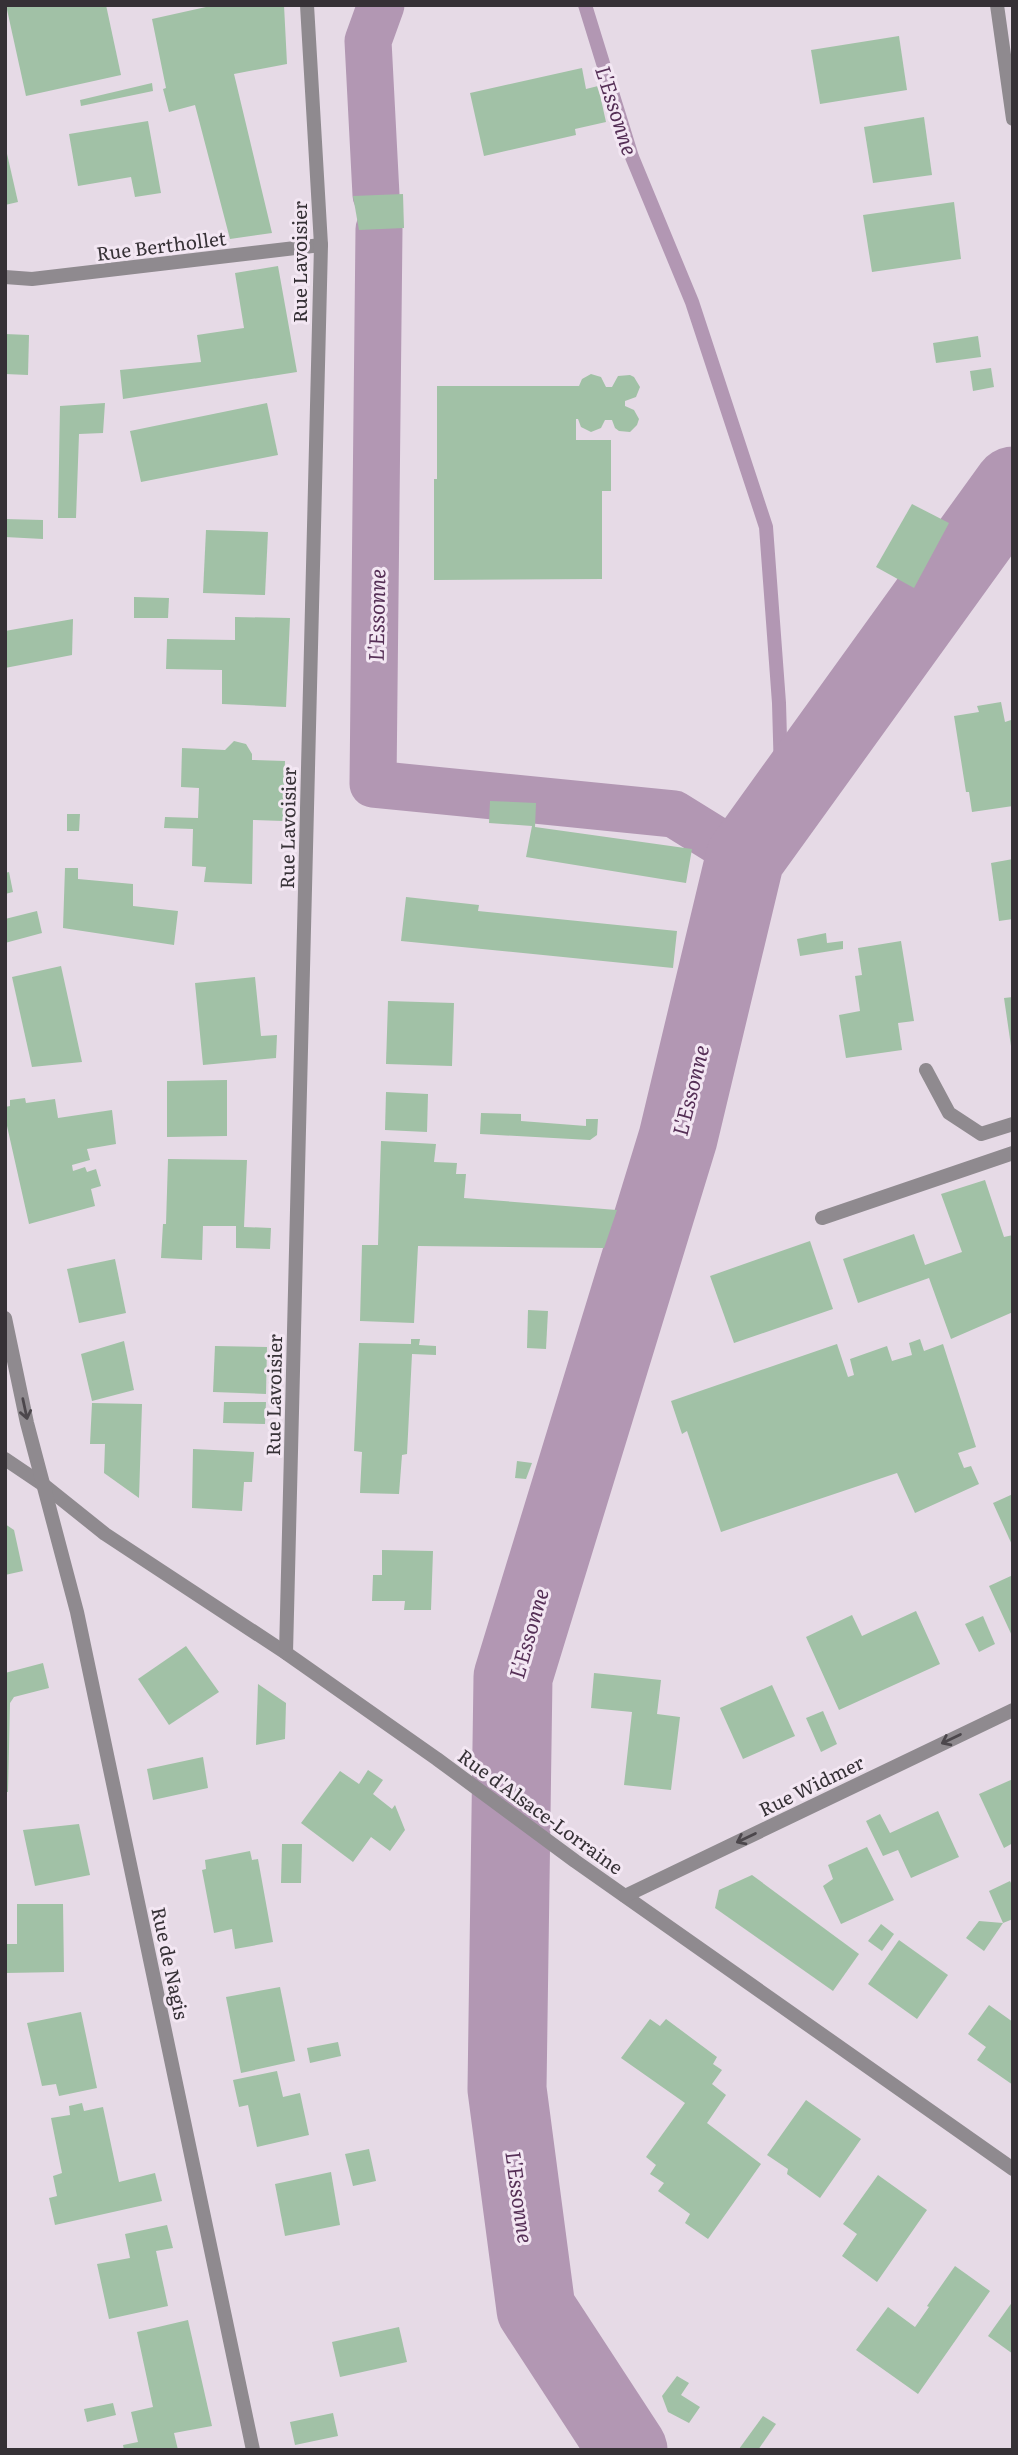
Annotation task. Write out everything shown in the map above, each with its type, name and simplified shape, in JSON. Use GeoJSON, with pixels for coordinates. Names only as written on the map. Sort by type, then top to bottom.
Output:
{"type":"FeatureCollection","features":[{"type":"Feature","properties":{"kind":"street","name":"Rue Lavoisier"},"geometry":{"type":"LineString","coordinates":[[286,1653],[321,245],[307,5]]}},
{"type":"Feature","properties":{"kind":"street"},"geometry":{"type":"LineString","coordinates":[[997,5],[1013,119]]}},
{"type":"Feature","properties":{"kind":"street","name":"Rue Berthollet"},"geometry":{"type":"LineString","coordinates":[[5,277],[32,279],[321,245]]}},
{"type":"Feature","properties":{"kind":"street"},"geometry":{"type":"LineString","coordinates":[[926,1070],[949,1113],[981,1133],[1013,1124]]}},
{"type":"Feature","properties":{"kind":"street"},"geometry":{"type":"LineString","coordinates":[[822,1219],[1013,1153]]}},
{"type":"Feature","properties":{"kind":"street","name":"Rue de Nagis"},"geometry":{"type":"LineString","coordinates":[[5,1318],[27,1423],[77,1612],[253,2450]]}},
{"type":"Feature","properties":{"kind":"street","name":"Rue d'Alsace-Lorraine"},"geometry":{"type":"LineString","coordinates":[[5,1459],[45,1486],[105,1534],[286,1653],[437,1759],[575,1861],[1013,2169]]}},
{"type":"Feature","properties":{"kind":"street","name":"Rue Widmer"},"geometry":{"type":"LineString","coordinates":[[625,1896],[1013,1710]]}},
{"type":"Feature","properties":{"kind":"building"},"geometry":{"type":"Polygon","coordinates":[[[6,5],[106,5],[121,75],[26,96],[6,5]]]}},
{"type":"Feature","properties":{"kind":"building"},"geometry":{"type":"Polygon","coordinates":[[[215,5],[284,5],[287,64],[234,74],[272,233],[230,239],[195,105],[169,112],[163,89],[166,88],[152,19],[215,5]]]}},
{"type":"Feature","properties":{"kind":"building"},"geometry":{"type":"Polygon","coordinates":[[[899,36],[907,90],[820,104],[811,50],[899,36]]]}},
{"type":"Feature","properties":{"kind":"building"},"geometry":{"type":"Polygon","coordinates":[[[582,68],[586,89],[598,86],[606,122],[575,129],[576,135],[484,156],[470,93],[582,68]]]}},
{"type":"Feature","properties":{"kind":"building"},"geometry":{"type":"Polygon","coordinates":[[[152,83],[153,91],[81,106],[80,100],[152,83]]]}},
{"type":"Feature","properties":{"kind":"building"},"geometry":{"type":"Polygon","coordinates":[[[924,117],[932,175],[873,183],[864,127],[924,117]]]}},
{"type":"Feature","properties":{"kind":"building"},"geometry":{"type":"Polygon","coordinates":[[[148,121],[161,193],[135,197],[131,177],[78,186],[69,134],[148,121]]]}},
{"type":"Feature","properties":{"kind":"building"},"geometry":{"type":"Polygon","coordinates":[[[5,145],[18,202],[5,205],[5,145]]]}},
{"type":"Feature","properties":{"kind":"building"},"geometry":{"type":"Polygon","coordinates":[[[403,194],[404,228],[359,230],[353,196],[403,194]]]}},
{"type":"Feature","properties":{"kind":"building"},"geometry":{"type":"Polygon","coordinates":[[[954,202],[961,259],[872,272],[863,215],[954,202]]]}},
{"type":"Feature","properties":{"kind":"building"},"geometry":{"type":"Polygon","coordinates":[[[278,266],[297,372],[123,399],[120,370],[201,362],[197,335],[244,328],[235,273],[278,266]]]}},
{"type":"Feature","properties":{"kind":"building"},"geometry":{"type":"Polygon","coordinates":[[[5,334],[29,335],[28,375],[5,374],[5,334]]]}},
{"type":"Feature","properties":{"kind":"building"},"geometry":{"type":"Polygon","coordinates":[[[978,336],[981,357],[936,363],[933,343],[978,336]]]}},
{"type":"Feature","properties":{"kind":"building"},"geometry":{"type":"Polygon","coordinates":[[[991,368],[994,387],[973,391],[970,371],[991,368]]]}},
{"type":"Feature","properties":{"kind":"building"},"geometry":{"type":"Polygon","coordinates":[[[591,374],[601,377],[606,387],[612,387],[618,376],[630,375],[640,387],[636,397],[625,401],[625,406],[634,410],[639,419],[630,432],[619,431],[612,420],[605,420],[601,428],[591,432],[581,427],[576,419],[576,440],[611,440],[611,491],[602,491],[602,579],[434,580],[437,386],[579,386],[582,379],[591,374]]]}},
{"type":"Feature","properties":{"kind":"building"},"geometry":{"type":"Polygon","coordinates":[[[105,403],[103,433],[79,434],[76,518],[58,518],[60,406],[105,403]]]}},
{"type":"Feature","properties":{"kind":"building"},"geometry":{"type":"Polygon","coordinates":[[[267,403],[278,455],[141,482],[130,431],[267,403]]]}},
{"type":"Feature","properties":{"kind":"building"},"geometry":{"type":"Polygon","coordinates":[[[912,504],[949,523],[914,588],[876,567],[912,504]]]}},
{"type":"Feature","properties":{"kind":"building"},"geometry":{"type":"Polygon","coordinates":[[[5,519],[43,520],[43,539],[5,537],[5,519]]]}},
{"type":"Feature","properties":{"kind":"building"},"geometry":{"type":"Polygon","coordinates":[[[206,530],[268,532],[265,595],[203,593],[206,530]]]}},
{"type":"Feature","properties":{"kind":"building"},"geometry":{"type":"Polygon","coordinates":[[[134,597],[169,598],[168,618],[134,618],[134,597]]]}},
{"type":"Feature","properties":{"kind":"building"},"geometry":{"type":"Polygon","coordinates":[[[235,617],[290,618],[286,707],[222,704],[222,670],[166,669],[167,639],[235,640],[235,617]]]}},
{"type":"Feature","properties":{"kind":"building"},"geometry":{"type":"Polygon","coordinates":[[[73,619],[72,655],[5,668],[5,631],[73,619]]]}},
{"type":"Feature","properties":{"kind":"building"},"geometry":{"type":"Polygon","coordinates":[[[1001,702],[1005,722],[1011,720],[1013,728],[1013,806],[972,812],[969,792],[966,792],[954,716],[979,712],[977,706],[1001,702]]]}},
{"type":"Feature","properties":{"kind":"building"},"geometry":{"type":"Polygon","coordinates":[[[234,741],[246,744],[252,754],[252,760],[285,761],[283,821],[253,820],[252,884],[204,882],[206,867],[192,866],[193,829],[164,828],[165,817],[198,818],[199,788],[181,787],[182,748],[225,750],[234,741]]]}},
{"type":"Feature","properties":{"kind":"building"},"geometry":{"type":"Polygon","coordinates":[[[490,801],[536,803],[535,827],[692,849],[686,883],[526,857],[532,826],[489,823],[490,801]]]}},
{"type":"Feature","properties":{"kind":"building"},"geometry":{"type":"Polygon","coordinates":[[[67,814],[80,814],[79,831],[67,831],[67,814]]]}},
{"type":"Feature","properties":{"kind":"building"},"geometry":{"type":"Polygon","coordinates":[[[1013,859],[1013,919],[999,921],[991,863],[1013,859]]]}},
{"type":"Feature","properties":{"kind":"building"},"geometry":{"type":"Polygon","coordinates":[[[65,868],[78,868],[78,879],[133,884],[133,906],[178,911],[174,945],[63,928],[65,868]]]}},
{"type":"Feature","properties":{"kind":"building"},"geometry":{"type":"Polygon","coordinates":[[[9,872],[13,892],[5,894],[5,873],[9,872]]]}},
{"type":"Feature","properties":{"kind":"building"},"geometry":{"type":"Polygon","coordinates":[[[406,897],[479,905],[478,911],[677,931],[673,968],[401,941],[406,897]]]}},
{"type":"Feature","properties":{"kind":"building"},"geometry":{"type":"Polygon","coordinates":[[[37,911],[42,933],[5,943],[5,919],[37,911]]]}},
{"type":"Feature","properties":{"kind":"building"},"geometry":{"type":"Polygon","coordinates":[[[826,933],[827,943],[843,941],[843,949],[800,956],[797,939],[826,933]]]}},
{"type":"Feature","properties":{"kind":"building"},"geometry":{"type":"Polygon","coordinates":[[[901,941],[914,1021],[898,1023],[902,1050],[846,1058],[839,1015],[860,1011],[855,976],[862,975],[858,948],[901,941]]]}},
{"type":"Feature","properties":{"kind":"building"},"geometry":{"type":"Polygon","coordinates":[[[61,966],[82,1062],[32,1067],[12,977],[61,966]]]}},
{"type":"Feature","properties":{"kind":"building"},"geometry":{"type":"Polygon","coordinates":[[[255,977],[261,1036],[277,1035],[276,1058],[203,1065],[195,983],[255,977]]]}},
{"type":"Feature","properties":{"kind":"building"},"geometry":{"type":"Polygon","coordinates":[[[1013,997],[1013,1046],[1011,1046],[1004,998],[1013,997]]]}},
{"type":"Feature","properties":{"kind":"building"},"geometry":{"type":"Polygon","coordinates":[[[388,1001],[454,1003],[452,1066],[386,1064],[388,1001]]]}},
{"type":"Feature","properties":{"kind":"building"},"geometry":{"type":"Polygon","coordinates":[[[227,1080],[227,1136],[167,1137],[167,1081],[227,1080]]]}},
{"type":"Feature","properties":{"kind":"building"},"geometry":{"type":"Polygon","coordinates":[[[386,1092],[428,1094],[427,1132],[385,1130],[386,1092]]]}},
{"type":"Feature","properties":{"kind":"building"},"geometry":{"type":"Polygon","coordinates":[[[25,1098],[26,1103],[55,1099],[58,1118],[112,1110],[116,1144],[87,1149],[90,1160],[72,1165],[73,1171],[85,1167],[87,1172],[96,1169],[101,1186],[91,1189],[95,1206],[29,1224],[5,1117],[5,1107],[10,1106],[10,1100],[25,1098]]]}},
{"type":"Feature","properties":{"kind":"building"},"geometry":{"type":"Polygon","coordinates":[[[481,1113],[521,1114],[521,1121],[586,1126],[586,1119],[598,1119],[597,1135],[590,1140],[480,1134],[481,1113]]]}},
{"type":"Feature","properties":{"kind":"building"},"geometry":{"type":"Polygon","coordinates":[[[381,1141],[436,1144],[434,1162],[457,1163],[456,1174],[466,1174],[464,1198],[617,1210],[604,1248],[418,1246],[414,1323],[360,1321],[362,1245],[378,1245],[381,1141]]]}},
{"type":"Feature","properties":{"kind":"building"},"geometry":{"type":"Polygon","coordinates":[[[168,1159],[247,1160],[244,1227],[271,1228],[270,1249],[236,1248],[236,1226],[203,1226],[202,1260],[161,1258],[163,1224],[166,1224],[168,1159]]]}},
{"type":"Feature","properties":{"kind":"building"},"geometry":{"type":"Polygon","coordinates":[[[985,1180],[1004,1237],[1013,1235],[1013,1312],[951,1339],[929,1278],[858,1303],[843,1259],[914,1234],[925,1265],[962,1252],[941,1194],[985,1180]]]}},
{"type":"Feature","properties":{"kind":"building"},"geometry":{"type":"Polygon","coordinates":[[[810,1241],[833,1309],[734,1343],[710,1276],[810,1241]]]}},
{"type":"Feature","properties":{"kind":"building"},"geometry":{"type":"Polygon","coordinates":[[[115,1259],[126,1313],[79,1323],[67,1269],[115,1259]]]}},
{"type":"Feature","properties":{"kind":"building"},"geometry":{"type":"Polygon","coordinates":[[[528,1310],[548,1311],[546,1349],[527,1348],[528,1310]]]}},
{"type":"Feature","properties":{"kind":"building"},"geometry":{"type":"Polygon","coordinates":[[[411,1339],[420,1339],[419,1345],[436,1346],[436,1355],[412,1354],[407,1454],[402,1455],[399,1494],[360,1493],[362,1452],[354,1451],[359,1343],[411,1344],[411,1339]]]}},
{"type":"Feature","properties":{"kind":"building"},"geometry":{"type":"Polygon","coordinates":[[[920,1339],[924,1351],[943,1344],[976,1447],[958,1453],[964,1468],[971,1466],[979,1484],[915,1513],[897,1473],[721,1532],[687,1431],[682,1434],[671,1401],[837,1344],[848,1377],[854,1375],[850,1359],[887,1346],[892,1361],[912,1355],[909,1343],[920,1339]]]}},
{"type":"Feature","properties":{"kind":"building"},"geometry":{"type":"Polygon","coordinates":[[[124,1341],[134,1390],[92,1401],[81,1354],[124,1341]]]}},
{"type":"Feature","properties":{"kind":"building"},"geometry":{"type":"Polygon","coordinates":[[[215,1346],[267,1347],[266,1394],[213,1392],[215,1346]]]}},
{"type":"Feature","properties":{"kind":"building"},"geometry":{"type":"Polygon","coordinates":[[[224,1402],[266,1402],[265,1424],[223,1423],[224,1402]]]}},
{"type":"Feature","properties":{"kind":"building"},"geometry":{"type":"Polygon","coordinates":[[[92,1403],[142,1404],[139,1498],[104,1473],[105,1444],[90,1444],[92,1403]]]}},
{"type":"Feature","properties":{"kind":"building"},"geometry":{"type":"Polygon","coordinates":[[[193,1449],[254,1452],[252,1482],[244,1482],[242,1511],[192,1508],[193,1449]]]}},
{"type":"Feature","properties":{"kind":"building"},"geometry":{"type":"Polygon","coordinates":[[[517,1461],[532,1463],[526,1479],[515,1478],[517,1461]]]}},
{"type":"Feature","properties":{"kind":"building"},"geometry":{"type":"Polygon","coordinates":[[[1013,1494],[1013,1547],[993,1503],[1013,1494]]]}},
{"type":"Feature","properties":{"kind":"building"},"geometry":{"type":"Polygon","coordinates":[[[5,1524],[14,1530],[23,1571],[5,1575],[5,1524]]]}},
{"type":"Feature","properties":{"kind":"building"},"geometry":{"type":"Polygon","coordinates":[[[382,1550],[433,1551],[431,1610],[404,1610],[405,1601],[372,1601],[373,1575],[382,1575],[382,1550]]]}},
{"type":"Feature","properties":{"kind":"building"},"geometry":{"type":"Polygon","coordinates":[[[1013,1575],[1013,1638],[989,1586],[1013,1575]]]}},
{"type":"Feature","properties":{"kind":"building"},"geometry":{"type":"Polygon","coordinates":[[[916,1611],[940,1664],[839,1710],[806,1637],[852,1615],[862,1636],[916,1611]]]}},
{"type":"Feature","properties":{"kind":"building"},"geometry":{"type":"Polygon","coordinates":[[[983,1616],[995,1644],[979,1652],[965,1624],[983,1616]]]}},
{"type":"Feature","properties":{"kind":"building"},"geometry":{"type":"Polygon","coordinates":[[[186,1646],[219,1692],[169,1725],[138,1679],[186,1646]]]}},
{"type":"Feature","properties":{"kind":"building"},"geometry":{"type":"Polygon","coordinates":[[[43,1663],[49,1688],[14,1697],[10,1703],[8,1792],[5,1792],[5,1673],[43,1663]]]}},
{"type":"Feature","properties":{"kind":"building"},"geometry":{"type":"Polygon","coordinates":[[[594,1673],[661,1680],[657,1714],[680,1717],[671,1790],[624,1785],[632,1712],[591,1708],[594,1673]]]}},
{"type":"Feature","properties":{"kind":"building"},"geometry":{"type":"Polygon","coordinates":[[[258,1684],[286,1703],[285,1739],[256,1745],[258,1684]]]}},
{"type":"Feature","properties":{"kind":"building"},"geometry":{"type":"Polygon","coordinates":[[[772,1685],[795,1736],[743,1759],[720,1708],[772,1685]]]}},
{"type":"Feature","properties":{"kind":"building"},"geometry":{"type":"Polygon","coordinates":[[[823,1711],[837,1744],[821,1752],[806,1718],[823,1711]]]}},
{"type":"Feature","properties":{"kind":"building"},"geometry":{"type":"Polygon","coordinates":[[[203,1757],[208,1788],[153,1800],[147,1769],[203,1757]]]}},
{"type":"Feature","properties":{"kind":"building"},"geometry":{"type":"Polygon","coordinates":[[[368,1770],[383,1780],[373,1794],[392,1809],[395,1805],[405,1830],[390,1851],[371,1837],[353,1862],[301,1823],[340,1771],[359,1784],[368,1770]]]}},
{"type":"Feature","properties":{"kind":"building"},"geometry":{"type":"Polygon","coordinates":[[[1013,1779],[1013,1843],[1004,1848],[979,1794],[1013,1779]]]}},
{"type":"Feature","properties":{"kind":"building"},"geometry":{"type":"Polygon","coordinates":[[[938,1811],[959,1857],[911,1878],[898,1850],[883,1856],[866,1821],[880,1814],[890,1833],[938,1811]]]}},
{"type":"Feature","properties":{"kind":"building"},"geometry":{"type":"Polygon","coordinates":[[[79,1824],[90,1875],[35,1886],[23,1830],[79,1824]]]}},
{"type":"Feature","properties":{"kind":"building"},"geometry":{"type":"Polygon","coordinates":[[[282,1844],[302,1844],[301,1883],[281,1883],[282,1844]]]}},
{"type":"Feature","properties":{"kind":"building"},"geometry":{"type":"Polygon","coordinates":[[[867,1847],[894,1900],[841,1924],[823,1886],[833,1879],[828,1865],[867,1847]]]}},
{"type":"Feature","properties":{"kind":"building"},"geometry":{"type":"Polygon","coordinates":[[[250,1851],[252,1860],[258,1859],[273,1942],[235,1949],[232,1929],[214,1933],[202,1870],[206,1869],[205,1860],[250,1851]]]}},
{"type":"Feature","properties":{"kind":"building"},"geometry":{"type":"Polygon","coordinates":[[[752,1875],[859,1954],[833,1991],[715,1908],[719,1890],[752,1875]]]}},
{"type":"Feature","properties":{"kind":"building"},"geometry":{"type":"Polygon","coordinates":[[[1010,1881],[1013,1887],[1013,1919],[1003,1923],[989,1891],[1010,1881]]]}},
{"type":"Feature","properties":{"kind":"building"},"geometry":{"type":"Polygon","coordinates":[[[17,1904],[63,1904],[64,1972],[5,1973],[5,1944],[17,1944],[17,1904]]]}},
{"type":"Feature","properties":{"kind":"building"},"geometry":{"type":"Polygon","coordinates":[[[979,1921],[1003,1923],[984,1951],[966,1938],[979,1921]]]}},
{"type":"Feature","properties":{"kind":"building"},"geometry":{"type":"Polygon","coordinates":[[[881,1924],[894,1934],[882,1951],[868,1941],[881,1924]]]}},
{"type":"Feature","properties":{"kind":"building"},"geometry":{"type":"Polygon","coordinates":[[[899,1940],[948,1975],[917,2019],[868,1984],[899,1940]]]}},
{"type":"Feature","properties":{"kind":"building"},"geometry":{"type":"Polygon","coordinates":[[[280,1987],[295,2061],[241,2073],[226,1997],[280,1987]]]}},
{"type":"Feature","properties":{"kind":"building"},"geometry":{"type":"Polygon","coordinates":[[[989,2005],[1013,2022],[1013,2085],[977,2060],[986,2047],[968,2034],[989,2005]]]}},
{"type":"Feature","properties":{"kind":"building"},"geometry":{"type":"Polygon","coordinates":[[[81,2012],[97,2088],[59,2096],[56,2084],[42,2086],[27,2023],[81,2012]]]}},
{"type":"Feature","properties":{"kind":"building"},"geometry":{"type":"Polygon","coordinates":[[[650,2019],[660,2026],[666,2019],[717,2057],[713,2064],[722,2070],[712,2084],[726,2095],[707,2123],[761,2164],[708,2239],[685,2223],[690,2214],[658,2191],[664,2183],[650,2174],[656,2165],[646,2157],[685,2103],[621,2058],[650,2019]]]}},
{"type":"Feature","properties":{"kind":"building"},"geometry":{"type":"Polygon","coordinates":[[[338,2042],[341,2056],[310,2063],[307,2048],[338,2042]]]}},
{"type":"Feature","properties":{"kind":"building"},"geometry":{"type":"Polygon","coordinates":[[[277,2071],[283,2097],[300,2093],[309,2135],[257,2147],[248,2105],[239,2107],[233,2080],[277,2071]]]}},
{"type":"Feature","properties":{"kind":"building"},"geometry":{"type":"Polygon","coordinates":[[[806,2100],[861,2139],[820,2198],[787,2174],[788,2169],[767,2155],[806,2100]]]}},
{"type":"Feature","properties":{"kind":"building"},"geometry":{"type":"Polygon","coordinates":[[[82,2103],[84,2111],[103,2107],[119,2182],[155,2173],[162,2201],[55,2225],[49,2198],[57,2196],[53,2176],[62,2173],[51,2118],[70,2115],[69,2106],[82,2103]]]}},
{"type":"Feature","properties":{"kind":"building"},"geometry":{"type":"Polygon","coordinates":[[[369,2149],[376,2181],[353,2186],[345,2154],[369,2149]]]}},
{"type":"Feature","properties":{"kind":"building"},"geometry":{"type":"Polygon","coordinates":[[[331,2172],[340,2225],[285,2236],[275,2184],[331,2172]]]}},
{"type":"Feature","properties":{"kind":"building"},"geometry":{"type":"Polygon","coordinates":[[[878,2175],[927,2210],[877,2282],[842,2256],[857,2234],[843,2224],[878,2175]]]}},
{"type":"Feature","properties":{"kind":"building"},"geometry":{"type":"Polygon","coordinates":[[[167,2225],[173,2248],[156,2251],[168,2306],[109,2319],[97,2264],[130,2258],[125,2234],[167,2225]]]}},
{"type":"Feature","properties":{"kind":"building"},"geometry":{"type":"Polygon","coordinates":[[[955,2266],[990,2291],[918,2394],[856,2350],[888,2307],[915,2327],[955,2266]]]}},
{"type":"Feature","properties":{"kind":"building"},"geometry":{"type":"Polygon","coordinates":[[[1013,2301],[1013,2354],[988,2336],[1013,2301]]]}},
{"type":"Feature","properties":{"kind":"building"},"geometry":{"type":"Polygon","coordinates":[[[188,2320],[212,2426],[174,2433],[178,2450],[124,2450],[123,2445],[138,2442],[131,2412],[153,2407],[137,2332],[188,2320]]]}},
{"type":"Feature","properties":{"kind":"building"},"geometry":{"type":"Polygon","coordinates":[[[399,2327],[407,2362],[340,2377],[332,2342],[399,2327]]]}},
{"type":"Feature","properties":{"kind":"building"},"geometry":{"type":"Polygon","coordinates":[[[677,2376],[689,2383],[681,2395],[700,2407],[689,2423],[668,2412],[662,2396],[677,2376]]]}},
{"type":"Feature","properties":{"kind":"building"},"geometry":{"type":"Polygon","coordinates":[[[113,2403],[116,2415],[87,2422],[84,2409],[113,2403]]]}},
{"type":"Feature","properties":{"kind":"building"},"geometry":{"type":"Polygon","coordinates":[[[333,2413],[338,2436],[295,2445],[290,2422],[333,2413]]]}},
{"type":"Feature","properties":{"kind":"building"},"geometry":{"type":"Polygon","coordinates":[[[763,2416],[776,2424],[758,2450],[739,2449],[763,2416]]]}},
{"type":"Feature","properties":{"kind":"waterway","name":"L'Essonne"},"geometry":{"type":"LineString","coordinates":[[376,195],[368,41],[381,5]]}},
{"type":"Feature","properties":{"kind":"waterway","name":"L'Essonne"},"geometry":{"type":"LineString","coordinates":[[585,5],[632,157],[692,302],[766,527],[779,703],[781,774],[745,858]]}},
{"type":"Feature","properties":{"kind":"waterway","name":"L'Essonne"},"geometry":{"type":"LineString","coordinates":[[379,229],[373,784],[674,814],[745,858]]}},
{"type":"Feature","properties":{"kind":"waterway","name":"L'Essonne"},"geometry":{"type":"LineString","coordinates":[[628,2450],[536,2309],[507,2089],[513,1677],[678,1138],[745,858],[1013,486]]}}]}
